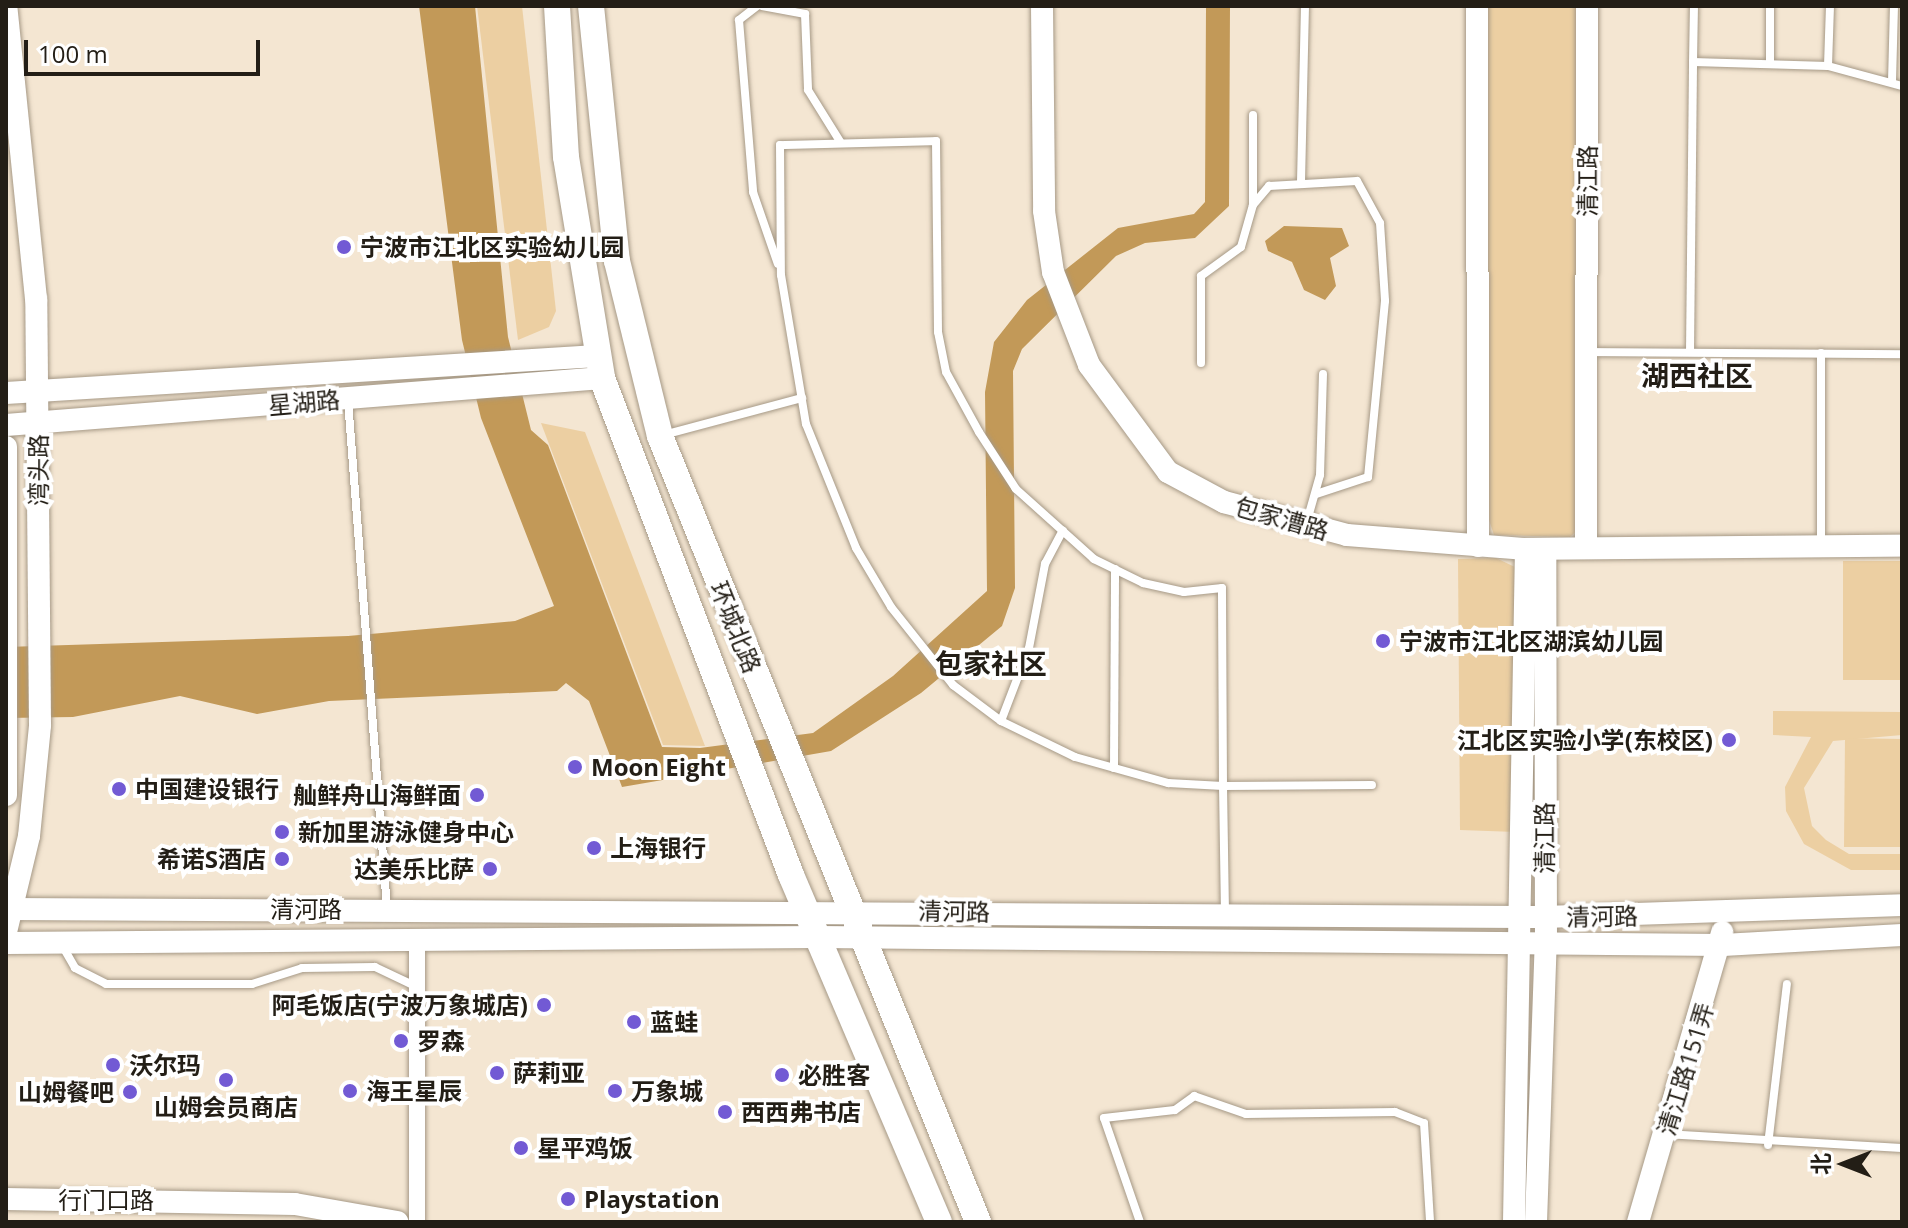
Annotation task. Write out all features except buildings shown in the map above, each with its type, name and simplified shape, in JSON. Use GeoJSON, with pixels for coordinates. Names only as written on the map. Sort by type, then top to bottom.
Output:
{"type":"FeatureCollection","features":[{"type":"Feature","properties":{"kind":"main road","name":"环城北路"},"geometry":{"type":"LineString","coordinates":[[557,6],[566,157],[599,367],[804,908],[939,1222]]}},
{"type":"Feature","properties":{"kind":"main road","name":"环城北路"},"geometry":{"type":"LineString","coordinates":[[591,6],[617,261],[660,436],[846,909],[978,1222]]}},
{"type":"Feature","properties":{"kind":"street","name":"湾头路"},"geometry":{"type":"LineString","coordinates":[[6,6],[27,151],[39,424],[40,640],[40,725],[34,804],[6,932]]}},
{"type":"Feature","properties":{"kind":"street","name":"包家漕路"},"geometry":{"type":"LineString","coordinates":[[1042,6],[1044,211],[1053,272],[1089,365],[1168,472],[1224,502],[1305,530],[1535,549],[1902,546]]}},
{"type":"Feature","properties":{"kind":"street"},"geometry":{"type":"LineString","coordinates":[[1477,6],[1478,546]]}},
{"type":"Feature","properties":{"kind":"street","name":"清江路"},"geometry":{"type":"LineString","coordinates":[[1586,547],[1587,6]]}},
{"type":"Feature","properties":{"kind":"street","name":"星湖路"},"geometry":{"type":"LineString","coordinates":[[6,393],[599,367]]}},
{"type":"Feature","properties":{"kind":"street","name":"星湖路"},"geometry":{"type":"LineString","coordinates":[[6,425],[348,399],[599,367]]}},
{"type":"Feature","properties":{"kind":"street","name":"湾头路"},"geometry":{"type":"LineString","coordinates":[[6,447],[11,639],[11,726],[6,795]]}},
{"type":"Feature","properties":{"kind":"street","name":"清江路"},"geometry":{"type":"LineString","coordinates":[[1514,1222],[1518,916],[1535,549]]}},
{"type":"Feature","properties":{"kind":"street","name":"清江路"},"geometry":{"type":"LineString","coordinates":[[1535,549],[1546,942],[1536,1222]]}},
{"type":"Feature","properties":{"kind":"street","name":"清河路"},"geometry":{"type":"LineString","coordinates":[[9,909],[804,908],[1544,917],[1720,915],[1902,905]]}},
{"type":"Feature","properties":{"kind":"street","name":"清江路151弄"},"geometry":{"type":"LineString","coordinates":[[1638,1222],[1723,945],[1720,915]]}},
{"type":"Feature","properties":{"kind":"street","name":"清河路"},"geometry":{"type":"LineString","coordinates":[[6,943],[818,937],[1723,945],[1902,935]]}},
{"type":"Feature","properties":{"kind":"street"},"geometry":{"type":"LineString","coordinates":[[417,941],[417,1222]]}},
{"type":"Feature","properties":{"kind":"street","name":"行门口路"},"geometry":{"type":"LineString","coordinates":[[6,1199],[295,1204],[397,1222]]}},
{"type":"Feature","properties":{"kind":"lane"},"geometry":{"type":"LineString","coordinates":[[841,143],[808,90],[805,14],[760,6],[739,20],[753,192],[781,275],[802,398],[842,518],[923,650],[953,685],[1001,721],[1114,768],[1168,783],[1223,786],[1372,785]]}},
{"type":"Feature","properties":{"kind":"lane"},"geometry":{"type":"LineString","coordinates":[[1301,182],[1305,6]]}},
{"type":"Feature","properties":{"kind":"lane"},"geometry":{"type":"LineString","coordinates":[[1690,352],[1694,6]]}},
{"type":"Feature","properties":{"kind":"lane"},"geometry":{"type":"LineString","coordinates":[[1770,6],[1770,64]]}},
{"type":"Feature","properties":{"kind":"lane"},"geometry":{"type":"LineString","coordinates":[[1828,66],[1830,6]]}},
{"type":"Feature","properties":{"kind":"lane"},"geometry":{"type":"LineString","coordinates":[[1892,82],[1894,6]]}},
{"type":"Feature","properties":{"kind":"lane"},"geometry":{"type":"LineString","coordinates":[[1693,62],[1828,66],[1902,86]]}},
{"type":"Feature","properties":{"kind":"lane"},"geometry":{"type":"LineString","coordinates":[[1201,363],[1201,276],[1241,247],[1253,205],[1253,115]]}},
{"type":"Feature","properties":{"kind":"lane"},"geometry":{"type":"LineString","coordinates":[[781,275],[780,145],[936,141],[938,332],[946,372],[979,432],[1016,489],[1115,569],[1184,592],[1222,588],[1225,914]]}},
{"type":"Feature","properties":{"kind":"lane"},"geometry":{"type":"LineString","coordinates":[[1253,205],[1269,186],[1357,181],[1380,223],[1385,301],[1368,477],[1316,494]]}},
{"type":"Feature","properties":{"kind":"lane"},"geometry":{"type":"LineString","coordinates":[[1586,352],[1902,354]]}},
{"type":"Feature","properties":{"kind":"lane"},"geometry":{"type":"LineString","coordinates":[[1821,353],[1821,545]]}},
{"type":"Feature","properties":{"kind":"lane"},"geometry":{"type":"LineString","coordinates":[[1305,530],[1316,494],[1323,374]]}},
{"type":"Feature","properties":{"kind":"lane"},"geometry":{"type":"LineString","coordinates":[[660,436],[802,398]]}},
{"type":"Feature","properties":{"kind":"lane"},"geometry":{"type":"LineString","coordinates":[[348,399],[387,909]]}},
{"type":"Feature","properties":{"kind":"lane"},"geometry":{"type":"LineString","coordinates":[[1001,721],[1029,648],[1045,564],[1063,530]]}},
{"type":"Feature","properties":{"kind":"lane"},"geometry":{"type":"LineString","coordinates":[[1114,768],[1115,569]]}},
{"type":"Feature","properties":{"kind":"lane"},"geometry":{"type":"LineString","coordinates":[[60,943],[75,968],[106,984],[252,984],[302,968],[375,967],[417,987]]}},
{"type":"Feature","properties":{"kind":"lane"},"geometry":{"type":"LineString","coordinates":[[1768,1145],[1787,984]]}},
{"type":"Feature","properties":{"kind":"lane"},"geometry":{"type":"LineString","coordinates":[[417,1091],[439,1098]]}},
{"type":"Feature","properties":{"kind":"lane"},"geometry":{"type":"LineString","coordinates":[[1140,1222],[1104,1118],[1175,1110],[1194,1096],[1246,1114],[1395,1112],[1424,1123],[1430,1222]]}},
{"type":"Feature","properties":{"kind":"lane"},"geometry":{"type":"LineString","coordinates":[[1664,1134],[1768,1145],[1902,1148]]}},
{"type":"Feature","properties":{"kind":"shaded area"},"geometry":{"type":"Polygon","coordinates":[[[419,6],[475,6],[508,337],[531,430],[548,445],[662,747],[700,748],[813,733],[893,676],[987,591],[985,392],[994,342],[1027,300],[1118,228],[1194,214],[1205,202],[1206,6],[1230,6],[1229,206],[1195,238],[1145,243],[1116,256],[1022,349],[1013,371],[1015,588],[1002,626],[921,693],[831,751],[622,787],[589,701],[566,683],[557,691],[329,701],[257,714],[180,696],[73,717],[6,718],[6,647],[348,636],[515,621],[554,606],[481,418],[462,340],[419,6]]]}},
{"type":"Feature","properties":{"kind":"shaded area"},"geometry":{"type":"Polygon","coordinates":[[[477,6],[522,6],[556,311],[549,327],[518,340],[477,6]]]}},
{"type":"Feature","properties":{"kind":"shaded area"},"geometry":{"type":"Polygon","coordinates":[[[1485,6],[1580,6],[1580,528],[1570,537],[1494,535],[1488,517],[1485,6]]]}},
{"type":"Feature","properties":{"kind":"shaded area"},"geometry":{"type":"Polygon","coordinates":[[[1284,226],[1342,228],[1349,246],[1330,258],[1336,286],[1325,300],[1304,290],[1292,262],[1268,251],[1265,241],[1284,226]]]}},
{"type":"Feature","properties":{"kind":"shaded area"},"geometry":{"type":"Polygon","coordinates":[[[541,423],[585,432],[705,746],[663,745],[541,423]]]}},
{"type":"Feature","properties":{"kind":"shaded area"},"geometry":{"type":"Polygon","coordinates":[[[1496,558],[1519,569],[1516,832],[1460,830],[1458,559],[1496,558]]]}},
{"type":"Feature","properties":{"kind":"shaded area"},"geometry":{"type":"Polygon","coordinates":[[[1843,561],[1902,561],[1902,680],[1843,680],[1843,561]]]}},
{"type":"Feature","properties":{"kind":"shaded area"},"geometry":{"type":"Polygon","coordinates":[[[1773,711],[1902,712],[1902,735],[1833,741],[1804,788],[1812,826],[1826,840],[1849,854],[1902,854],[1902,870],[1851,870],[1804,844],[1786,811],[1785,787],[1811,737],[1773,735],[1773,711]]]}},
{"type":"Feature","properties":{"kind":"shaded area"},"geometry":{"type":"Polygon","coordinates":[[[1845,738],[1902,739],[1902,847],[1844,847],[1845,738]]]}},
{"type":"Feature","properties":{"kind":"place","name":"宁波市江北区实验幼儿园"},"geometry":{"type":"Point","coordinates":[344,247]}},
{"type":"Feature","properties":{"kind":"place","name":"宁波市江北区湖滨幼儿园"},"geometry":{"type":"Point","coordinates":[1383,641]}},
{"type":"Feature","properties":{"kind":"place","name":"江北区实验小学(东校区)"},"geometry":{"type":"Point","coordinates":[1729,740]}},
{"type":"Feature","properties":{"kind":"place","name":"Moon Eight"},"geometry":{"type":"Point","coordinates":[575,767]}},
{"type":"Feature","properties":{"kind":"place","name":"中国建设银行"},"geometry":{"type":"Point","coordinates":[119,789]}},
{"type":"Feature","properties":{"kind":"place","name":"舢鲜舟山海鲜面"},"geometry":{"type":"Point","coordinates":[477,795]}},
{"type":"Feature","properties":{"kind":"place","name":"新加里游泳健身中心"},"geometry":{"type":"Point","coordinates":[282,832]}},
{"type":"Feature","properties":{"kind":"place","name":"上海银行"},"geometry":{"type":"Point","coordinates":[594,848]}},
{"type":"Feature","properties":{"kind":"place","name":"希诺S酒店"},"geometry":{"type":"Point","coordinates":[282,859]}},
{"type":"Feature","properties":{"kind":"place","name":"达美乐比萨"},"geometry":{"type":"Point","coordinates":[490,869]}},
{"type":"Feature","properties":{"kind":"place","name":"阿毛饭店(宁波万象城店)"},"geometry":{"type":"Point","coordinates":[544,1005]}},
{"type":"Feature","properties":{"kind":"place","name":"蓝蛙"},"geometry":{"type":"Point","coordinates":[634,1022]}},
{"type":"Feature","properties":{"kind":"place","name":"罗森"},"geometry":{"type":"Point","coordinates":[401,1041]}},
{"type":"Feature","properties":{"kind":"place","name":"沃尔玛"},"geometry":{"type":"Point","coordinates":[113,1065]}},
{"type":"Feature","properties":{"kind":"place","name":"萨莉亚"},"geometry":{"type":"Point","coordinates":[497,1073]}},
{"type":"Feature","properties":{"kind":"place","name":"必胜客"},"geometry":{"type":"Point","coordinates":[782,1075]}},
{"type":"Feature","properties":{"kind":"place","name":"山姆会员商店"},"geometry":{"type":"Point","coordinates":[226,1080]}},
{"type":"Feature","properties":{"kind":"place","name":"海王星辰"},"geometry":{"type":"Point","coordinates":[350,1091]}},
{"type":"Feature","properties":{"kind":"place","name":"万象城"},"geometry":{"type":"Point","coordinates":[615,1091]}},
{"type":"Feature","properties":{"kind":"place","name":"山姆餐吧"},"geometry":{"type":"Point","coordinates":[130,1092]}},
{"type":"Feature","properties":{"kind":"place","name":"西西弗书店"},"geometry":{"type":"Point","coordinates":[725,1112]}},
{"type":"Feature","properties":{"kind":"place","name":"星平鸡饭"},"geometry":{"type":"Point","coordinates":[521,1148]}},
{"type":"Feature","properties":{"kind":"place","name":"Playstation"},"geometry":{"type":"Point","coordinates":[568,1199]}},
{"type":"Feature","properties":{"kind":"district","name":"湖西社区"},"geometry":{"type":"Point","coordinates":[1697,375]}},
{"type":"Feature","properties":{"kind":"district","name":"包家社区"},"geometry":{"type":"Point","coordinates":[991,663]}}]}
